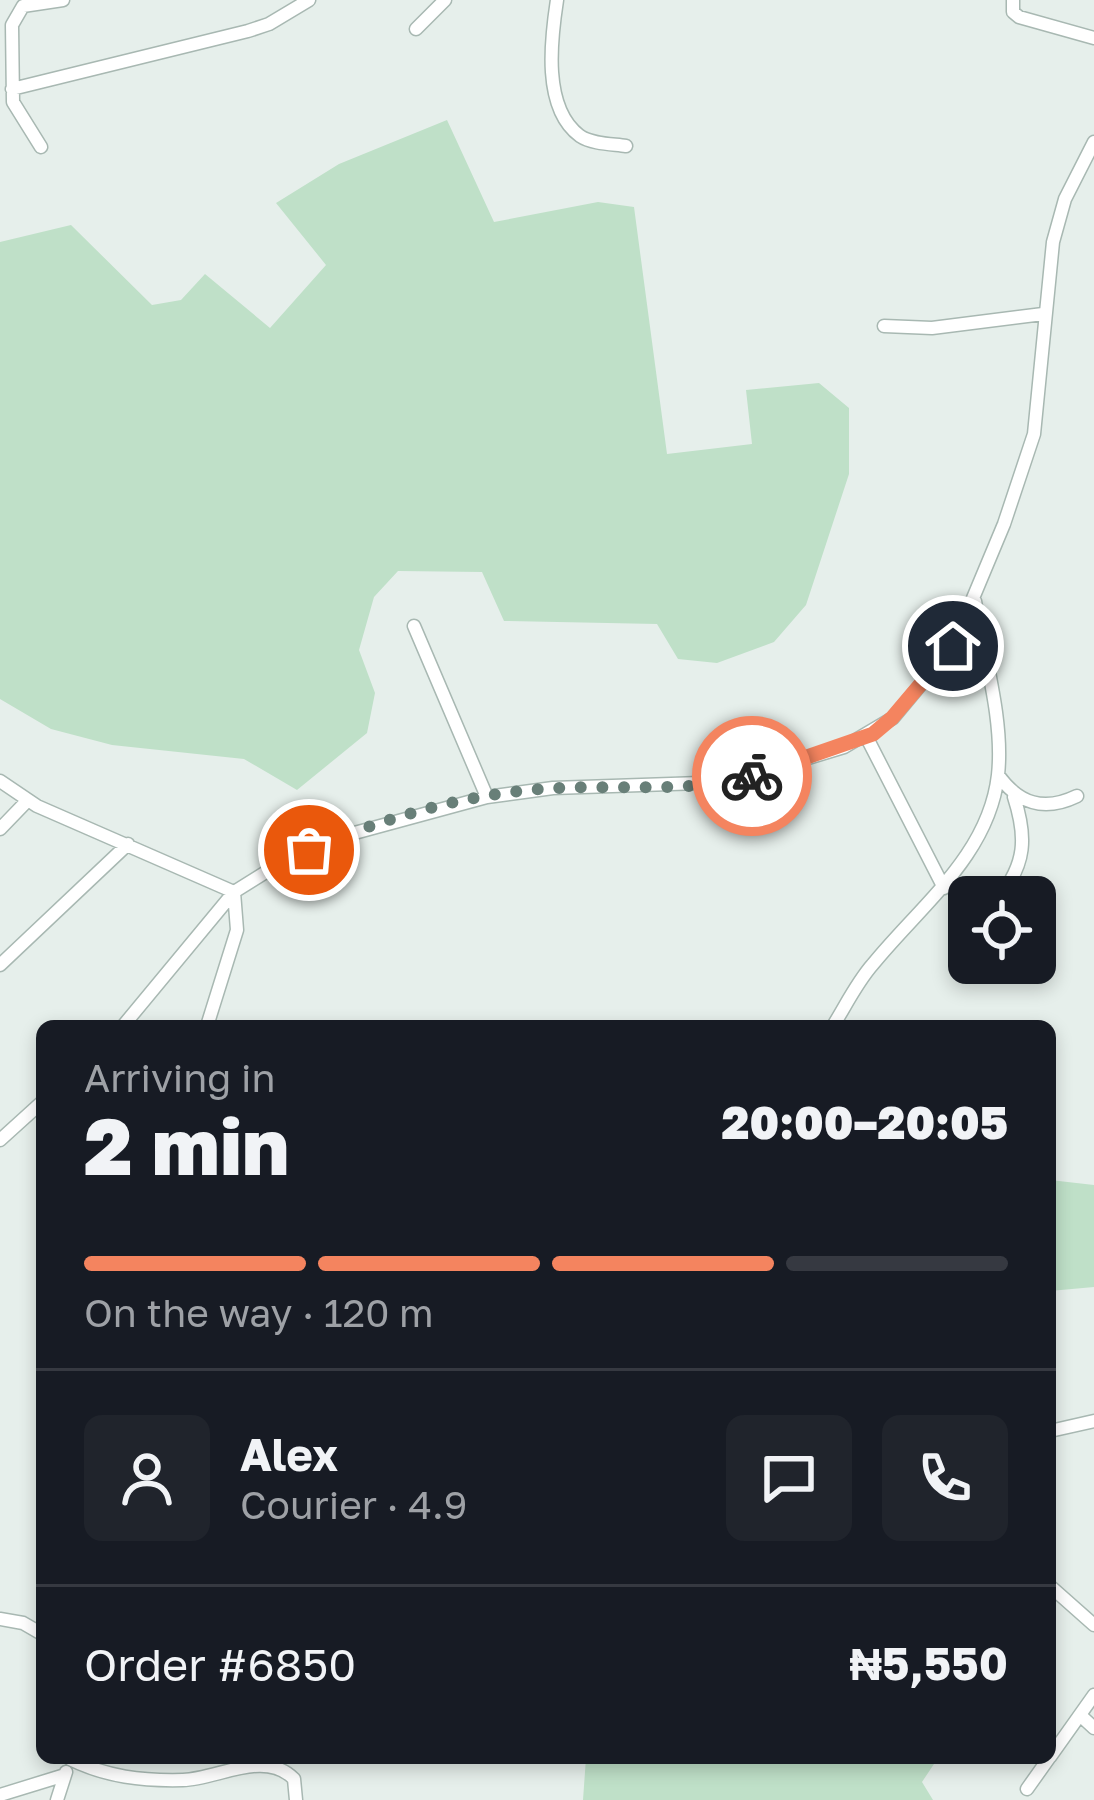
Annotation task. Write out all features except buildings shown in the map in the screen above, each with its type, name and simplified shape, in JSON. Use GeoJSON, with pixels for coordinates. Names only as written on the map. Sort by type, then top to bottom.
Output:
{"type":"FeatureCollection","features":[{"type":"Feature","properties":{"kind":"street"},"geometry":{"type":"LineString","coordinates":[[41,147],[15,110],[14,15],[29,3],[63,0]]}},
{"type":"Feature","properties":{"kind":"street"},"geometry":{"type":"LineString","coordinates":[[12,89],[248,31],[309,0]]}},
{"type":"Feature","properties":{"kind":"street"},"geometry":{"type":"LineString","coordinates":[[416,28],[446,0]]}},
{"type":"Feature","properties":{"kind":"street"},"geometry":{"type":"LineString","coordinates":[[557,0],[553,72],[567,121],[581,136],[626,146]]}},
{"type":"Feature","properties":{"kind":"street"},"geometry":{"type":"LineString","coordinates":[[1013,0],[1018,17],[1094,38]]}},
{"type":"Feature","properties":{"kind":"street"},"geometry":{"type":"LineString","coordinates":[[128,1020],[234,892],[282,862],[336,838],[488,797],[553,788],[730,782],[866,736],[892,718],[953,646],[975,600],[1034,434],[1053,242],[1065,199],[1094,142]]}},
{"type":"Feature","properties":{"kind":"street"},"geometry":{"type":"LineString","coordinates":[[884,326],[932,328],[1043,314]]}},
{"type":"Feature","properties":{"kind":"street"},"geometry":{"type":"LineString","coordinates":[[837,1020],[869,968],[944,889],[978,834],[998,776],[997,739],[975,600]]}},
{"type":"Feature","properties":{"kind":"street"},"geometry":{"type":"LineString","coordinates":[[414,626],[488,797]]}},
{"type":"Feature","properties":{"kind":"street"},"geometry":{"type":"LineString","coordinates":[[866,736],[944,889]]}},
{"type":"Feature","properties":{"kind":"street"},"geometry":{"type":"LineString","coordinates":[[998,776],[1015,797],[1024,846],[1013,876]]}},
{"type":"Feature","properties":{"kind":"street"},"geometry":{"type":"LineString","coordinates":[[0,781],[28,800],[234,892]]}},
{"type":"Feature","properties":{"kind":"street"},"geometry":{"type":"LineString","coordinates":[[1015,797],[1059,805],[1077,796]]}},
{"type":"Feature","properties":{"kind":"street"},"geometry":{"type":"LineString","coordinates":[[0,829],[28,800]]}},
{"type":"Feature","properties":{"kind":"street"},"geometry":{"type":"LineString","coordinates":[[0,965],[128,844]]}},
{"type":"Feature","properties":{"kind":"street"},"geometry":{"type":"LineString","coordinates":[[209,1020],[237,930],[234,892]]}},
{"type":"Feature","properties":{"kind":"street"},"geometry":{"type":"LineString","coordinates":[[0,1140],[36,1107]]}},
{"type":"Feature","properties":{"kind":"street"},"geometry":{"type":"LineString","coordinates":[[1056,1430],[1094,1421]]}},
{"type":"Feature","properties":{"kind":"street"},"geometry":{"type":"LineString","coordinates":[[1056,1591],[1094,1625]]}},
{"type":"Feature","properties":{"kind":"street"},"geometry":{"type":"LineString","coordinates":[[0,1619],[36,1631]]}},
{"type":"Feature","properties":{"kind":"street"},"geometry":{"type":"LineString","coordinates":[[1056,1749],[1094,1695]]}},
{"type":"Feature","properties":{"kind":"street"},"geometry":{"type":"LineString","coordinates":[[1080,1715],[1094,1728]]}},
{"type":"Feature","properties":{"kind":"street"},"geometry":{"type":"LineString","coordinates":[[57,1800],[68,1764]]}},
{"type":"Feature","properties":{"kind":"street"},"geometry":{"type":"LineString","coordinates":[[83,1764],[111,1777],[187,1780],[266,1764]]}},
{"type":"Feature","properties":{"kind":"street"},"geometry":{"type":"LineString","coordinates":[[278,1764],[294,1779],[296,1800]]}},
{"type":"Feature","properties":{"kind":"street"},"geometry":{"type":"LineString","coordinates":[[1028,1789],[1046,1764]]}},
{"type":"Feature","properties":{"kind":"street"},"geometry":{"type":"LineString","coordinates":[[0,1795],[65,1775]]}},
{"type":"Feature","properties":{"kind":"green space"},"geometry":{"type":"Polygon","coordinates":[[[447,120],[494,222],[598,202],[634,207],[667,454],[752,444],[746,390],[819,383],[849,408],[849,474],[806,605],[774,642],[717,663],[678,659],[657,624],[504,621],[482,572],[398,571],[374,597],[359,650],[375,693],[367,733],[297,790],[244,759],[112,745],[51,729],[0,699],[0,242],[71,225],[152,305],[181,300],[205,274],[270,328],[326,265],[276,203],[339,164],[447,120]]]}},
{"type":"Feature","properties":{"kind":"green space"},"geometry":{"type":"Polygon","coordinates":[[[1056,1181],[1094,1185],[1094,1287],[1056,1290],[1056,1181]]]}},
{"type":"Feature","properties":{"kind":"green space"},"geometry":{"type":"Polygon","coordinates":[[[586,1764],[934,1764],[922,1782],[933,1800],[583,1800],[586,1764]]]}},
{"type":"Feature","properties":{"kind":"way so far"},"geometry":{"type":"LineString","coordinates":[[309,850],[461,801],[553,788],[692,786],[752,776]]}},
{"type":"Feature","properties":{"kind":"route"},"geometry":{"type":"LineString","coordinates":[[752,776],[873,734],[953,646]]}}]}
